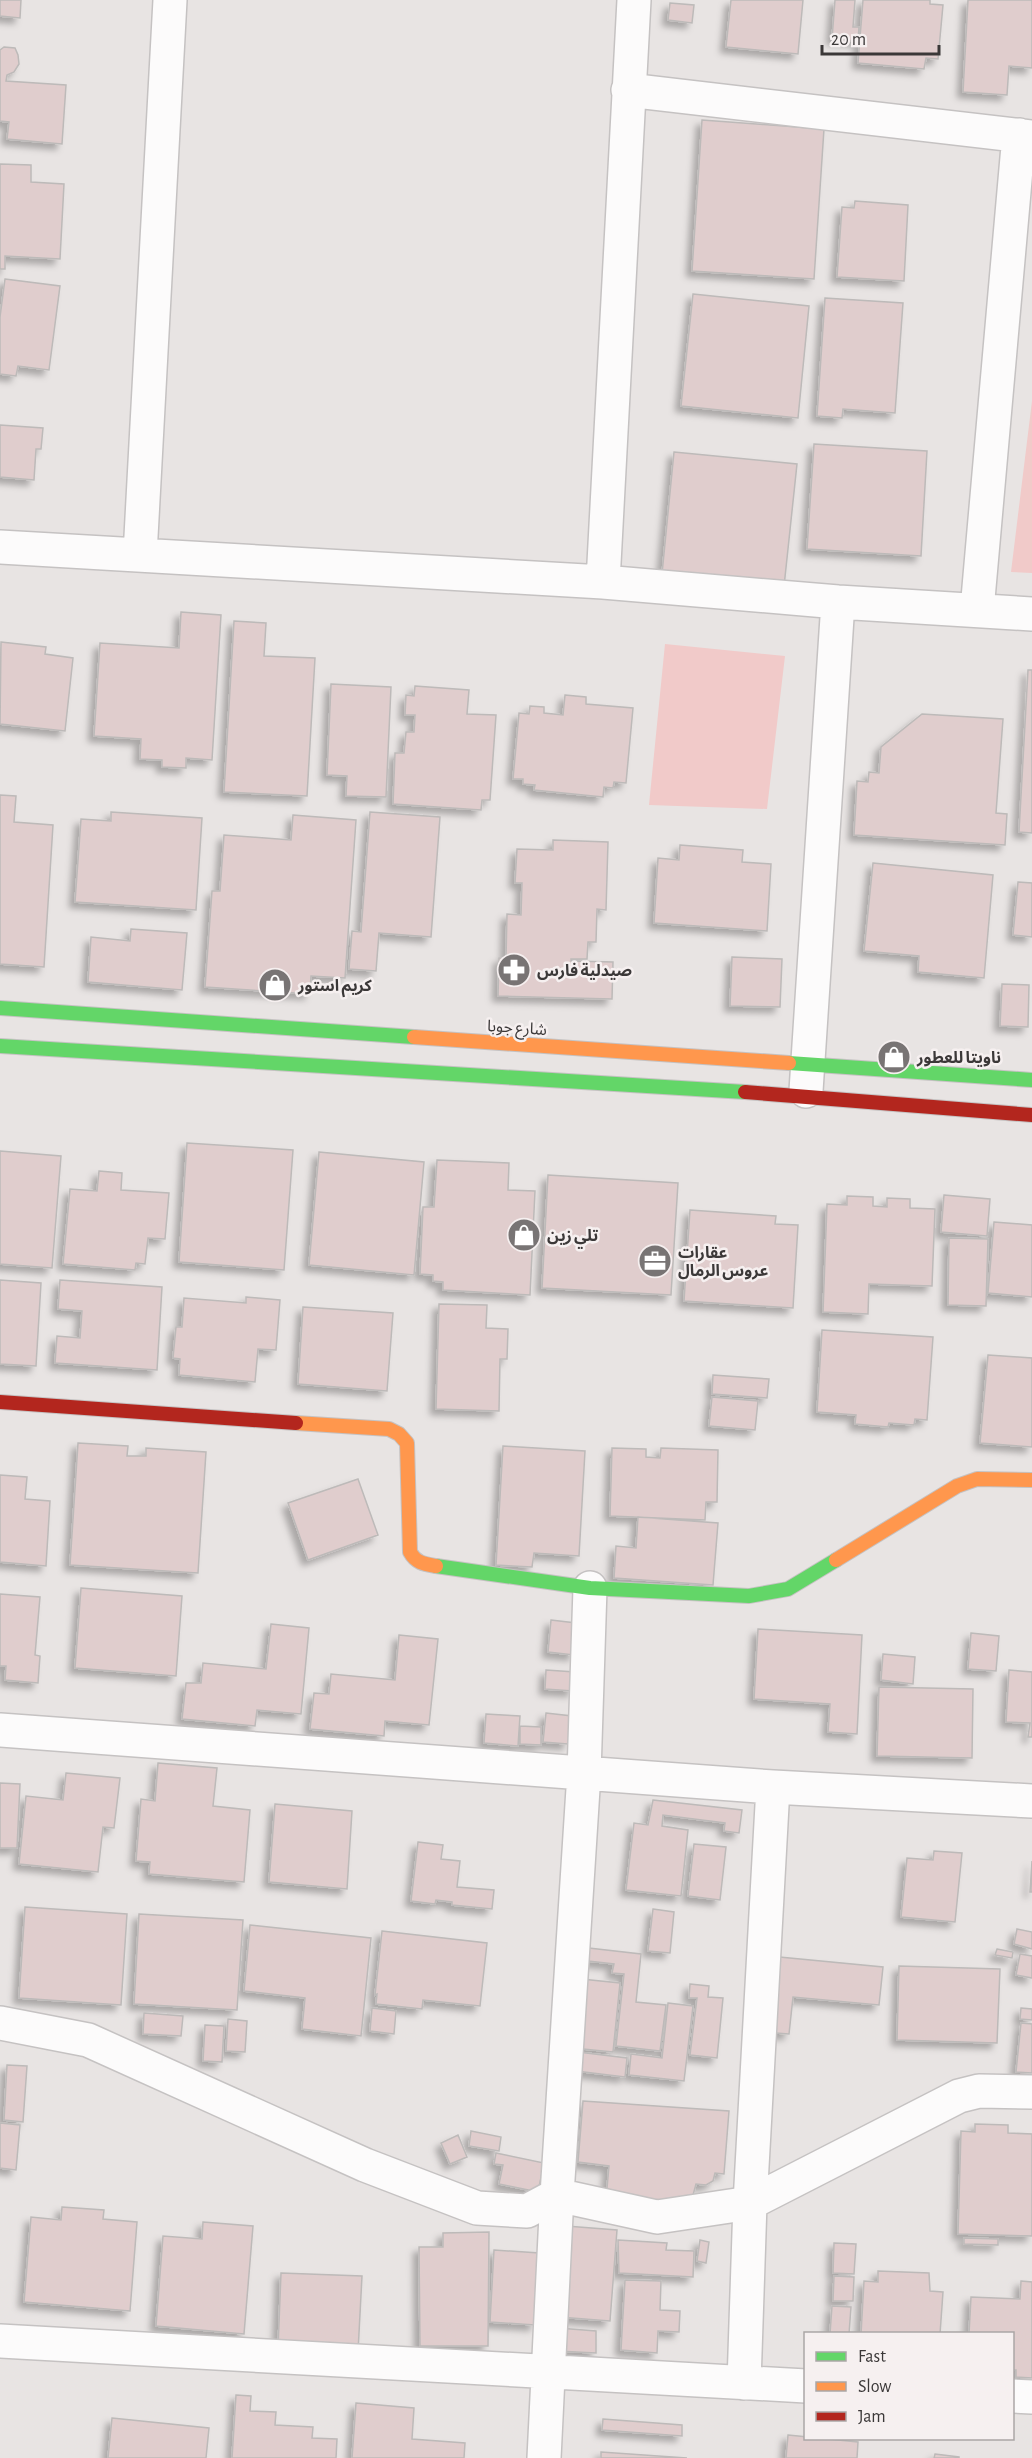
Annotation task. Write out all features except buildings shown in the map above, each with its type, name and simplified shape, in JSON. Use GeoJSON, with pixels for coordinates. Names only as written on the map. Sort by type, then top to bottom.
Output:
{"type":"FeatureCollection","features":[{"type":"Feature","properties":{"kind":"street"},"geometry":{"type":"LineString","coordinates":[[140,555],[170,0]]}},
{"type":"Feature","properties":{"kind":"street"},"geometry":{"type":"LineString","coordinates":[[603,582],[634,0]]}},
{"type":"Feature","properties":{"kind":"street"},"geometry":{"type":"LineString","coordinates":[[628,90],[1025,136],[977,610]]}},
{"type":"Feature","properties":{"kind":"street"},"geometry":{"type":"LineString","coordinates":[[0,547],[603,582],[838,602],[1032,614]]}},
{"type":"Feature","properties":{"kind":"street"},"geometry":{"type":"LineString","coordinates":[[806,1096],[838,602]]}},
{"type":"Feature","properties":{"kind":"street","name":"شارع جوبا"},"geometry":{"type":"LineString","coordinates":[[0,1008],[1032,1080]]}},
{"type":"Feature","properties":{"kind":"street"},"geometry":{"type":"LineString","coordinates":[[0,1046],[806,1096],[1032,1115]]}},
{"type":"Feature","properties":{"kind":"street"},"geometry":{"type":"LineString","coordinates":[[0,1402],[389,1429],[399,1434],[406,1443],[410,1552],[414,1559],[423,1564],[590,1588],[749,1596],[788,1589],[957,1486],[977,1479],[1032,1480]]}},
{"type":"Feature","properties":{"kind":"street"},"geometry":{"type":"LineString","coordinates":[[544,2458],[557,2195],[584,1773],[590,1588]]}},
{"type":"Feature","properties":{"kind":"street"},"geometry":{"type":"LineString","coordinates":[[0,1730],[773,1787],[1032,1801]]}},
{"type":"Feature","properties":{"kind":"street"},"geometry":{"type":"LineString","coordinates":[[744,2383],[750,2203],[773,1787]]}},
{"type":"Feature","properties":{"kind":"street"},"geometry":{"type":"LineString","coordinates":[[0,2023],[88,2040],[365,2165],[477,2208],[527,2211],[557,2195],[657,2217],[750,2203],[959,2096],[979,2091],[1032,2092]]}},
{"type":"Feature","properties":{"kind":"street"},"geometry":{"type":"LineString","coordinates":[[0,2341],[804,2386]]}},
{"type":"Feature","properties":{"kind":"street"},"geometry":{"type":"LineString","coordinates":[[1014,2396],[1032,2397]]}},
{"type":"Feature","properties":{"kind":"shaded area"},"geometry":{"type":"Polygon","coordinates":[[[1032,401],[1032,573],[1011,572],[1032,401]]]}},
{"type":"Feature","properties":{"kind":"shaded area"},"geometry":{"type":"Polygon","coordinates":[[[665,644],[785,656],[767,809],[649,805],[665,644]]]}},
{"type":"Feature","properties":{"kind":"traffic: fast"},"geometry":{"type":"LineString","coordinates":[[0,1008],[414,1037]]}},
{"type":"Feature","properties":{"kind":"traffic: fast"},"geometry":{"type":"LineString","coordinates":[[0,1046],[745,1092]]}},
{"type":"Feature","properties":{"kind":"traffic: fast"},"geometry":{"type":"LineString","coordinates":[[789,1063],[1032,1080]]}},
{"type":"Feature","properties":{"kind":"traffic: fast"},"geometry":{"type":"LineString","coordinates":[[436,1566],[590,1588],[749,1596],[788,1589],[836,1560]]}},
{"type":"Feature","properties":{"kind":"traffic: slow"},"geometry":{"type":"LineString","coordinates":[[414,1037],[789,1063]]}},
{"type":"Feature","properties":{"kind":"traffic: slow"},"geometry":{"type":"LineString","coordinates":[[296,1423],[389,1429],[399,1434],[407,1443],[410,1552],[418,1561],[436,1566]]}},
{"type":"Feature","properties":{"kind":"traffic: slow"},"geometry":{"type":"LineString","coordinates":[[836,1560],[957,1486],[977,1479],[1032,1480]]}},
{"type":"Feature","properties":{"kind":"traffic: jam"},"geometry":{"type":"LineString","coordinates":[[745,1092],[1032,1115]]}},
{"type":"Feature","properties":{"kind":"traffic: jam"},"geometry":{"type":"LineString","coordinates":[[0,1402],[296,1423]]}},
{"type":"Feature","properties":{"kind":"place","name":"صيدلية فارس"},"geometry":{"type":"Point","coordinates":[514,970]}},
{"type":"Feature","properties":{"kind":"place","name":"كريم استور"},"geometry":{"type":"Point","coordinates":[275,985]}},
{"type":"Feature","properties":{"kind":"place","name":"ناويتا للعطور"},"geometry":{"type":"Point","coordinates":[894,1057]}},
{"type":"Feature","properties":{"kind":"place","name":"تلي زين"},"geometry":{"type":"Point","coordinates":[524,1235]}},
{"type":"Feature","properties":{"kind":"place","name":"عقارات عروس الرمال"},"geometry":{"type":"Point","coordinates":[655,1261]}}]}
